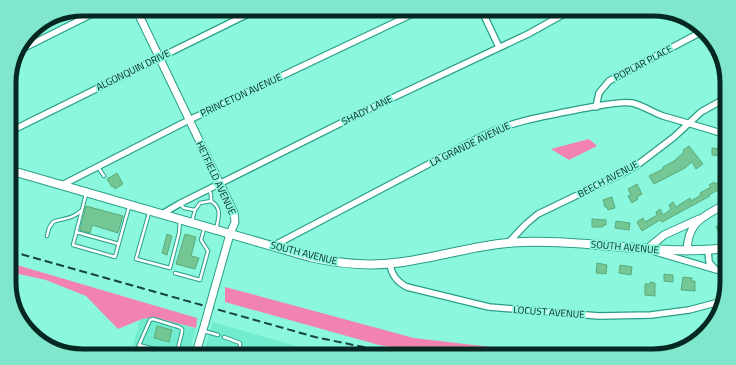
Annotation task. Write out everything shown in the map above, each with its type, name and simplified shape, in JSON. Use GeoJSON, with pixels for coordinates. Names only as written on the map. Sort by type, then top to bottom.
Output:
{"type":"FeatureCollection","features":[{"type":"Feature","properties":{"kind":"main road","name":"SOUTH AVENUE"},"geometry":{"type":"LineString","coordinates":[[16,172],[273,246],[328,261],[352,264],[373,265],[402,262],[508,242],[576,242],[647,249],[687,251],[720,249]]}},
{"type":"Feature","properties":{"kind":"street"},"geometry":{"type":"LineString","coordinates":[[27,46],[88,16]]}},
{"type":"Feature","properties":{"kind":"street","name":"HETFIELD AVENUE"},"geometry":{"type":"LineString","coordinates":[[139,16],[234,213],[235,222],[230,234],[197,349]]}},
{"type":"Feature","properties":{"kind":"street","name":"ALGONQUIN DRIVE"},"geometry":{"type":"LineString","coordinates":[[16,128],[244,16]]}},
{"type":"Feature","properties":{"kind":"street","name":"PRINCETON AVENUE"},"geometry":{"type":"LineString","coordinates":[[62,185],[189,120],[408,16]]}},
{"type":"Feature","properties":{"kind":"street"},"geometry":{"type":"LineString","coordinates":[[484,16],[499,47]]}},
{"type":"Feature","properties":{"kind":"street","name":"SHADY LANE"},"geometry":{"type":"LineString","coordinates":[[162,214],[179,204],[371,108],[528,34],[560,16]]}},
{"type":"Feature","properties":{"kind":"street","name":"POPLAR PLACE"},"geometry":{"type":"LineString","coordinates":[[596,107],[599,93],[609,82],[698,34]]}},
{"type":"Feature","properties":{"kind":"street","name":"BEECH AVENUE"},"geometry":{"type":"LineString","coordinates":[[508,242],[538,214],[636,166],[674,137],[701,112],[720,101]]}},
{"type":"Feature","properties":{"kind":"street","name":"LA GRANDE AVENUE"},"geometry":{"type":"LineString","coordinates":[[273,246],[496,129],[524,120],[596,107],[630,103],[657,114],[720,133]]}},
{"type":"Feature","properties":{"kind":"street"},"geometry":{"type":"LineString","coordinates":[[647,249],[664,235],[701,218],[720,207]]}},
{"type":"Feature","properties":{"kind":"street"},"geometry":{"type":"LineString","coordinates":[[687,251],[689,235],[701,218]]}},
{"type":"Feature","properties":{"kind":"street"},"geometry":{"type":"LineString","coordinates":[[647,249],[720,270]]}},
{"type":"Feature","properties":{"kind":"street"},"geometry":{"type":"LineString","coordinates":[[708,250],[709,262],[716,269]]}},
{"type":"Feature","properties":{"kind":"street","name":"LOCUST AVENUE"},"geometry":{"type":"LineString","coordinates":[[390,263],[394,277],[402,285],[489,307],[599,316],[644,315],[689,310],[717,303]]}},
{"type":"Feature","properties":{"kind":"lane"},"geometry":{"type":"LineString","coordinates":[[98,167],[104,176]]}},
{"type":"Feature","properties":{"kind":"lane"},"geometry":{"type":"LineString","coordinates":[[209,189],[211,201]]}},
{"type":"Feature","properties":{"kind":"lane"},"geometry":{"type":"LineString","coordinates":[[87,192],[72,245],[115,257],[130,205]]}},
{"type":"Feature","properties":{"kind":"lane"},"geometry":{"type":"LineString","coordinates":[[191,222],[195,210],[200,203],[211,201],[216,204],[219,211],[219,220],[215,230]]}},
{"type":"Feature","properties":{"kind":"lane"},"geometry":{"type":"LineString","coordinates":[[179,204],[184,208],[195,210]]}},
{"type":"Feature","properties":{"kind":"lane"},"geometry":{"type":"LineString","coordinates":[[47,236],[49,228],[53,222],[66,220],[77,215],[82,210]]}},
{"type":"Feature","properties":{"kind":"lane"},"geometry":{"type":"LineString","coordinates":[[150,210],[136,259],[170,268],[180,233],[180,219]]}},
{"type":"Feature","properties":{"kind":"lane"},"geometry":{"type":"LineString","coordinates":[[175,273],[200,280],[208,251],[201,240],[205,226]]}},
{"type":"Feature","properties":{"kind":"lane"},"geometry":{"type":"LineString","coordinates":[[76,232],[119,244]]}},
{"type":"Feature","properties":{"kind":"lane"},"geometry":{"type":"LineString","coordinates":[[138,349],[150,320],[153,319],[182,329],[178,349]]}},
{"type":"Feature","properties":{"kind":"lane"},"geometry":{"type":"LineString","coordinates":[[203,331],[218,335]]}},
{"type":"Feature","properties":{"kind":"lane"},"geometry":{"type":"LineString","coordinates":[[224,337],[240,343],[239,349]]}},
{"type":"Feature","properties":{"kind":"lane"},"geometry":{"type":"LineString","coordinates":[[139,345],[153,349]]}},
{"type":"Feature","properties":{"kind":"shaded area"},"geometry":{"type":"Polygon","coordinates":[[[589,139],[597,146],[569,160],[551,149],[589,139]]]}},
{"type":"Feature","properties":{"kind":"shaded area"},"geometry":{"type":"Polygon","coordinates":[[[16,265],[197,318],[196,328],[153,317],[142,319],[118,329],[86,296],[46,280],[16,273],[16,265]]]}},
{"type":"Feature","properties":{"kind":"shaded area"},"geometry":{"type":"Polygon","coordinates":[[[225,287],[414,338],[508,349],[404,349],[379,345],[225,302],[225,287]]]}},
{"type":"Feature","properties":{"kind":"shaded area"},"geometry":{"type":"Polygon","coordinates":[[[142,313],[196,329],[190,349],[132,349],[142,313]]]}},
{"type":"Feature","properties":{"kind":"shaded area"},"geometry":{"type":"Polygon","coordinates":[[[212,322],[303,348],[303,349],[205,349],[212,322]]]}},
{"type":"Feature","properties":{"kind":"building"},"geometry":{"type":"Polygon","coordinates":[[[689,146],[703,164],[696,169],[692,162],[685,168],[654,184],[649,176],[663,169],[663,167],[674,161],[684,152],[683,150],[689,146]]]}},
{"type":"Feature","properties":{"kind":"building"},"geometry":{"type":"Polygon","coordinates":[[[712,148],[720,149],[720,156],[712,155],[712,148]]]}},
{"type":"Feature","properties":{"kind":"building"},"geometry":{"type":"Polygon","coordinates":[[[117,173],[123,184],[115,189],[107,179],[117,173]]]}},
{"type":"Feature","properties":{"kind":"building"},"geometry":{"type":"Polygon","coordinates":[[[714,182],[715,184],[720,182],[720,189],[709,195],[710,196],[662,222],[660,220],[642,231],[637,222],[643,218],[645,222],[657,215],[656,212],[660,209],[663,215],[671,209],[669,205],[673,202],[676,207],[690,198],[691,201],[701,195],[700,193],[711,187],[709,185],[714,182]]]}},
{"type":"Feature","properties":{"kind":"building"},"geometry":{"type":"Polygon","coordinates":[[[637,184],[642,194],[632,203],[628,196],[631,195],[628,189],[637,184]]]}},
{"type":"Feature","properties":{"kind":"building"},"geometry":{"type":"Polygon","coordinates":[[[612,197],[615,208],[608,210],[607,207],[605,207],[603,200],[612,197]]]}},
{"type":"Feature","properties":{"kind":"building"},"geometry":{"type":"Polygon","coordinates":[[[86,206],[123,216],[118,233],[92,225],[90,233],[80,230],[86,206]]]}},
{"type":"Feature","properties":{"kind":"building"},"geometry":{"type":"Polygon","coordinates":[[[592,219],[606,220],[606,225],[603,225],[603,227],[592,227],[592,219]]]}},
{"type":"Feature","properties":{"kind":"building"},"geometry":{"type":"Polygon","coordinates":[[[616,221],[630,223],[629,230],[615,228],[616,221]]]}},
{"type":"Feature","properties":{"kind":"building"},"geometry":{"type":"Polygon","coordinates":[[[720,224],[720,234],[716,227],[720,224]]]}},
{"type":"Feature","properties":{"kind":"building"},"geometry":{"type":"Polygon","coordinates":[[[167,234],[172,236],[167,255],[162,253],[167,234]]]}},
{"type":"Feature","properties":{"kind":"building"},"geometry":{"type":"Polygon","coordinates":[[[185,234],[196,237],[191,256],[199,258],[195,269],[176,264],[185,234]]]}},
{"type":"Feature","properties":{"kind":"building"},"geometry":{"type":"Polygon","coordinates":[[[597,263],[607,265],[606,274],[596,273],[597,263]]]}},
{"type":"Feature","properties":{"kind":"building"},"geometry":{"type":"Polygon","coordinates":[[[620,265],[632,267],[631,275],[619,273],[620,265]]]}},
{"type":"Feature","properties":{"kind":"building"},"geometry":{"type":"Polygon","coordinates":[[[664,274],[673,275],[673,282],[664,281],[664,274]]]}},
{"type":"Feature","properties":{"kind":"building"},"geometry":{"type":"Polygon","coordinates":[[[683,277],[692,278],[691,281],[695,281],[695,291],[681,290],[683,277]]]}},
{"type":"Feature","properties":{"kind":"building"},"geometry":{"type":"Polygon","coordinates":[[[650,282],[655,283],[655,296],[645,295],[645,284],[650,284],[650,282]]]}},
{"type":"Feature","properties":{"kind":"building"},"geometry":{"type":"Polygon","coordinates":[[[157,326],[172,330],[169,342],[154,338],[157,326]]]}},
{"type":"Feature","properties":{"kind":"railway"},"geometry":{"type":"LineString","coordinates":[[16,253],[315,337],[373,349]]}}]}
